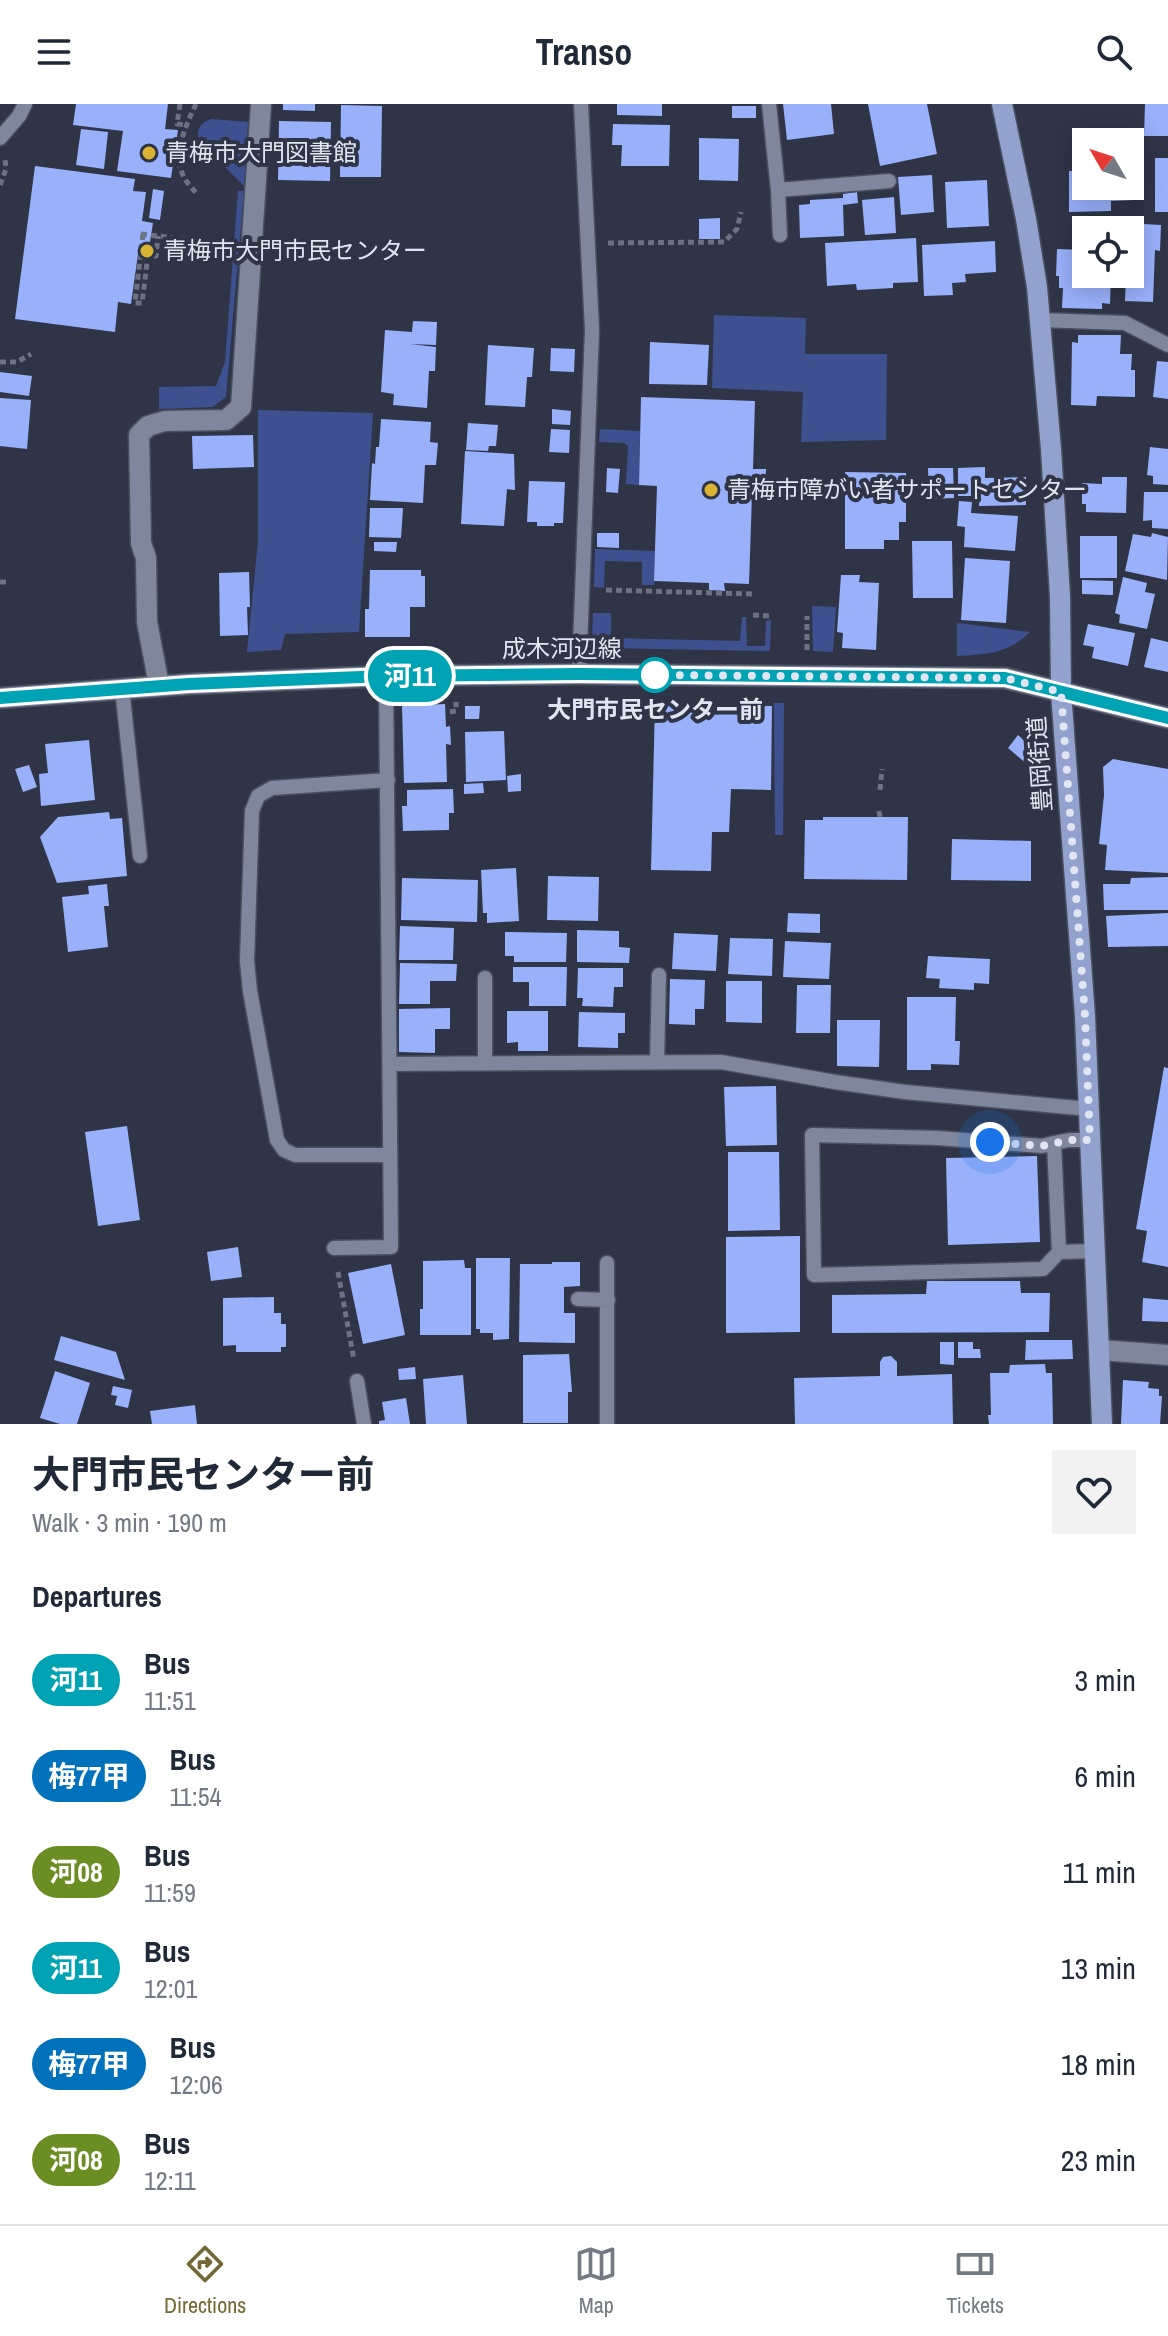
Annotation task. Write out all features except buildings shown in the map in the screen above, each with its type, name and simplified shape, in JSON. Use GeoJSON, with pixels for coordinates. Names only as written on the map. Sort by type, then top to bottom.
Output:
{"type":"FeatureCollection","features":[{"type":"Feature","properties":{"kind":"main road"},"geometry":{"type":"LineString","coordinates":[[159,685],[147,622],[146,558],[141,543],[139,435],[148,426],[165,421],[226,420],[241,407],[261,104]]}},
{"type":"Feature","properties":{"kind":"main road","name":"豊岡街道"},"geometry":{"type":"LineString","coordinates":[[1002,104],[1026,219],[1040,320],[1060,596],[1061,692],[1083,984],[1102,1424]]}},
{"type":"Feature","properties":{"kind":"main road","name":"成木河辺線"},"geometry":{"type":"LineString","coordinates":[[0,698],[159,685],[386,676],[579,674],[1005,678],[1168,718]]}},
{"type":"Feature","properties":{"kind":"main road"},"geometry":{"type":"LineString","coordinates":[[1100,1350],[1168,1355]]}},
{"type":"Feature","properties":{"kind":"lane"},"geometry":{"type":"LineString","coordinates":[[0,138],[25,104]]}},
{"type":"Feature","properties":{"kind":"lane"},"geometry":{"type":"LineString","coordinates":[[579,674],[592,330],[581,104]]}},
{"type":"Feature","properties":{"kind":"lane"},"geometry":{"type":"LineString","coordinates":[[769,104],[780,235]]}},
{"type":"Feature","properties":{"kind":"lane"},"geometry":{"type":"LineString","coordinates":[[778,190],[889,181]]}},
{"type":"Feature","properties":{"kind":"lane"},"geometry":{"type":"LineString","coordinates":[[1040,320],[1125,323],[1168,345]]}},
{"type":"Feature","properties":{"kind":"lane"},"geometry":{"type":"LineString","coordinates":[[334,1248],[391,1247],[386,676]]}},
{"type":"Feature","properties":{"kind":"lane"},"geometry":{"type":"LineString","coordinates":[[122,688],[140,856]]}},
{"type":"Feature","properties":{"kind":"lane"},"geometry":{"type":"LineString","coordinates":[[388,780],[272,788],[258,796],[252,811],[247,961],[277,1140],[284,1150],[295,1155],[390,1155]]}},
{"type":"Feature","properties":{"kind":"lane"},"geometry":{"type":"LineString","coordinates":[[657,1062],[659,975]]}},
{"type":"Feature","properties":{"kind":"lane"},"geometry":{"type":"LineString","coordinates":[[485,978],[485,1063]]}},
{"type":"Feature","properties":{"kind":"lane"},"geometry":{"type":"LineString","coordinates":[[390,1064],[721,1062],[905,1092],[1089,1109]]}},
{"type":"Feature","properties":{"kind":"lane"},"geometry":{"type":"LineString","coordinates":[[1090,1140],[1069,1140],[1042,1146],[938,1138],[812,1135],[814,1275],[1043,1269],[1059,1252],[1095,1251]]}},
{"type":"Feature","properties":{"kind":"lane"},"geometry":{"type":"LineString","coordinates":[[1054,1143],[1059,1252]]}},
{"type":"Feature","properties":{"kind":"lane"},"geometry":{"type":"LineString","coordinates":[[607,1263],[607,1424]]}},
{"type":"Feature","properties":{"kind":"lane"},"geometry":{"type":"LineString","coordinates":[[578,1299],[608,1300]]}},
{"type":"Feature","properties":{"kind":"lane"},"geometry":{"type":"LineString","coordinates":[[357,1381],[364,1424]]}},
{"type":"Feature","properties":{"kind":"path"},"geometry":{"type":"LineString","coordinates":[[180,104],[177,124],[186,125]]}},
{"type":"Feature","properties":{"kind":"path"},"geometry":{"type":"LineString","coordinates":[[196,104],[183,130],[181,163],[183,176],[197,194]]}},
{"type":"Feature","properties":{"kind":"path"},"geometry":{"type":"LineString","coordinates":[[588,244],[724,242],[737,229],[741,212]]}},
{"type":"Feature","properties":{"kind":"path"},"geometry":{"type":"LineString","coordinates":[[158,236],[156,256],[148,255],[142,303],[135,303],[142,234],[192,240]]}},
{"type":"Feature","properties":{"kind":"path"},"geometry":{"type":"LineString","coordinates":[[0,362],[17,362],[31,354]]}},
{"type":"Feature","properties":{"kind":"path"},"geometry":{"type":"LineString","coordinates":[[753,482],[799,482]]}},
{"type":"Feature","properties":{"kind":"path"},"geometry":{"type":"LineString","coordinates":[[717,583],[717,593]]}},
{"type":"Feature","properties":{"kind":"path"},"geometry":{"type":"LineString","coordinates":[[581,589],[753,594]]}},
{"type":"Feature","properties":{"kind":"path"},"geometry":{"type":"LineString","coordinates":[[753,615],[771,616]]}},
{"type":"Feature","properties":{"kind":"path"},"geometry":{"type":"LineString","coordinates":[[807,616],[807,659]]}},
{"type":"Feature","properties":{"kind":"path"},"geometry":{"type":"LineString","coordinates":[[450,712],[456,711],[456,697]]}},
{"type":"Feature","properties":{"kind":"path"},"geometry":{"type":"LineString","coordinates":[[880,790],[882,769]]}},
{"type":"Feature","properties":{"kind":"path"},"geometry":{"type":"LineString","coordinates":[[334,1248],[357,1381]]}},
{"type":"Feature","properties":{"kind":"shaded area"},"geometry":{"type":"Polygon","coordinates":[[[211,119],[248,122],[244,186],[200,142],[200,128],[211,119]]]}},
{"type":"Feature","properties":{"kind":"shaded area"},"geometry":{"type":"Polygon","coordinates":[[[238,191],[244,191],[226,397],[213,407],[159,409],[159,387],[216,386],[225,362],[238,191]]]}},
{"type":"Feature","properties":{"kind":"shaded area"},"geometry":{"type":"Polygon","coordinates":[[[714,315],[806,318],[805,354],[887,354],[886,440],[801,442],[803,392],[712,388],[714,315]]]}},
{"type":"Feature","properties":{"kind":"shaded area"},"geometry":{"type":"Polygon","coordinates":[[[258,410],[373,413],[359,632],[285,634],[281,650],[247,652],[258,541],[258,410]]]}},
{"type":"Feature","properties":{"kind":"shaded area"},"geometry":{"type":"Polygon","coordinates":[[[600,429],[640,431],[639,485],[626,484],[628,446],[624,443],[599,442],[600,429]]]}},
{"type":"Feature","properties":{"kind":"shaded area"},"geometry":{"type":"Polygon","coordinates":[[[595,549],[655,551],[654,585],[642,585],[642,562],[605,561],[604,588],[594,587],[595,549]]]}},
{"type":"Feature","properties":{"kind":"shaded area"},"geometry":{"type":"Polygon","coordinates":[[[812,606],[836,607],[833,652],[813,651],[812,606]]]}},
{"type":"Feature","properties":{"kind":"shaded area"},"geometry":{"type":"Polygon","coordinates":[[[593,613],[611,613],[611,638],[740,641],[742,617],[746,617],[747,646],[765,646],[766,621],[771,620],[770,651],[605,648],[592,637],[593,613]]]}},
{"type":"Feature","properties":{"kind":"shaded area"},"geometry":{"type":"Polygon","coordinates":[[[957,623],[1030,632],[1005,649],[957,656],[957,623]]]}},
{"type":"Feature","properties":{"kind":"shaded area"},"geometry":{"type":"Polygon","coordinates":[[[774,703],[784,703],[783,835],[775,835],[774,703]]]}},
{"type":"Feature","properties":{"kind":"bus line","name":"河11"},"geometry":{"type":"LineString","coordinates":[[0,698],[189,684],[386,676],[579,674],[1005,678],[1168,718]]}},
{"type":"Feature","properties":{"kind":"place","name":"青梅市大門図書館"},"geometry":{"type":"Point","coordinates":[149,153]}},
{"type":"Feature","properties":{"kind":"place","name":"青梅市大門市民センター"},"geometry":{"type":"Point","coordinates":[147,251]}},
{"type":"Feature","properties":{"kind":"place","name":"青梅市障がい者サポートセンター"},"geometry":{"type":"Point","coordinates":[711,490]}},
{"type":"Feature","properties":{"kind":"place","name":"大門市民センター前"},"geometry":{"type":"Point","coordinates":[655,675]}},
{"type":"Feature","properties":{"kind":"route"},"geometry":{"type":"LineString","coordinates":[[655,675],[1005,678],[1061,692],[1085,1016],[1090,1140],[1069,1140],[1042,1146],[990,1142]]}}]}
